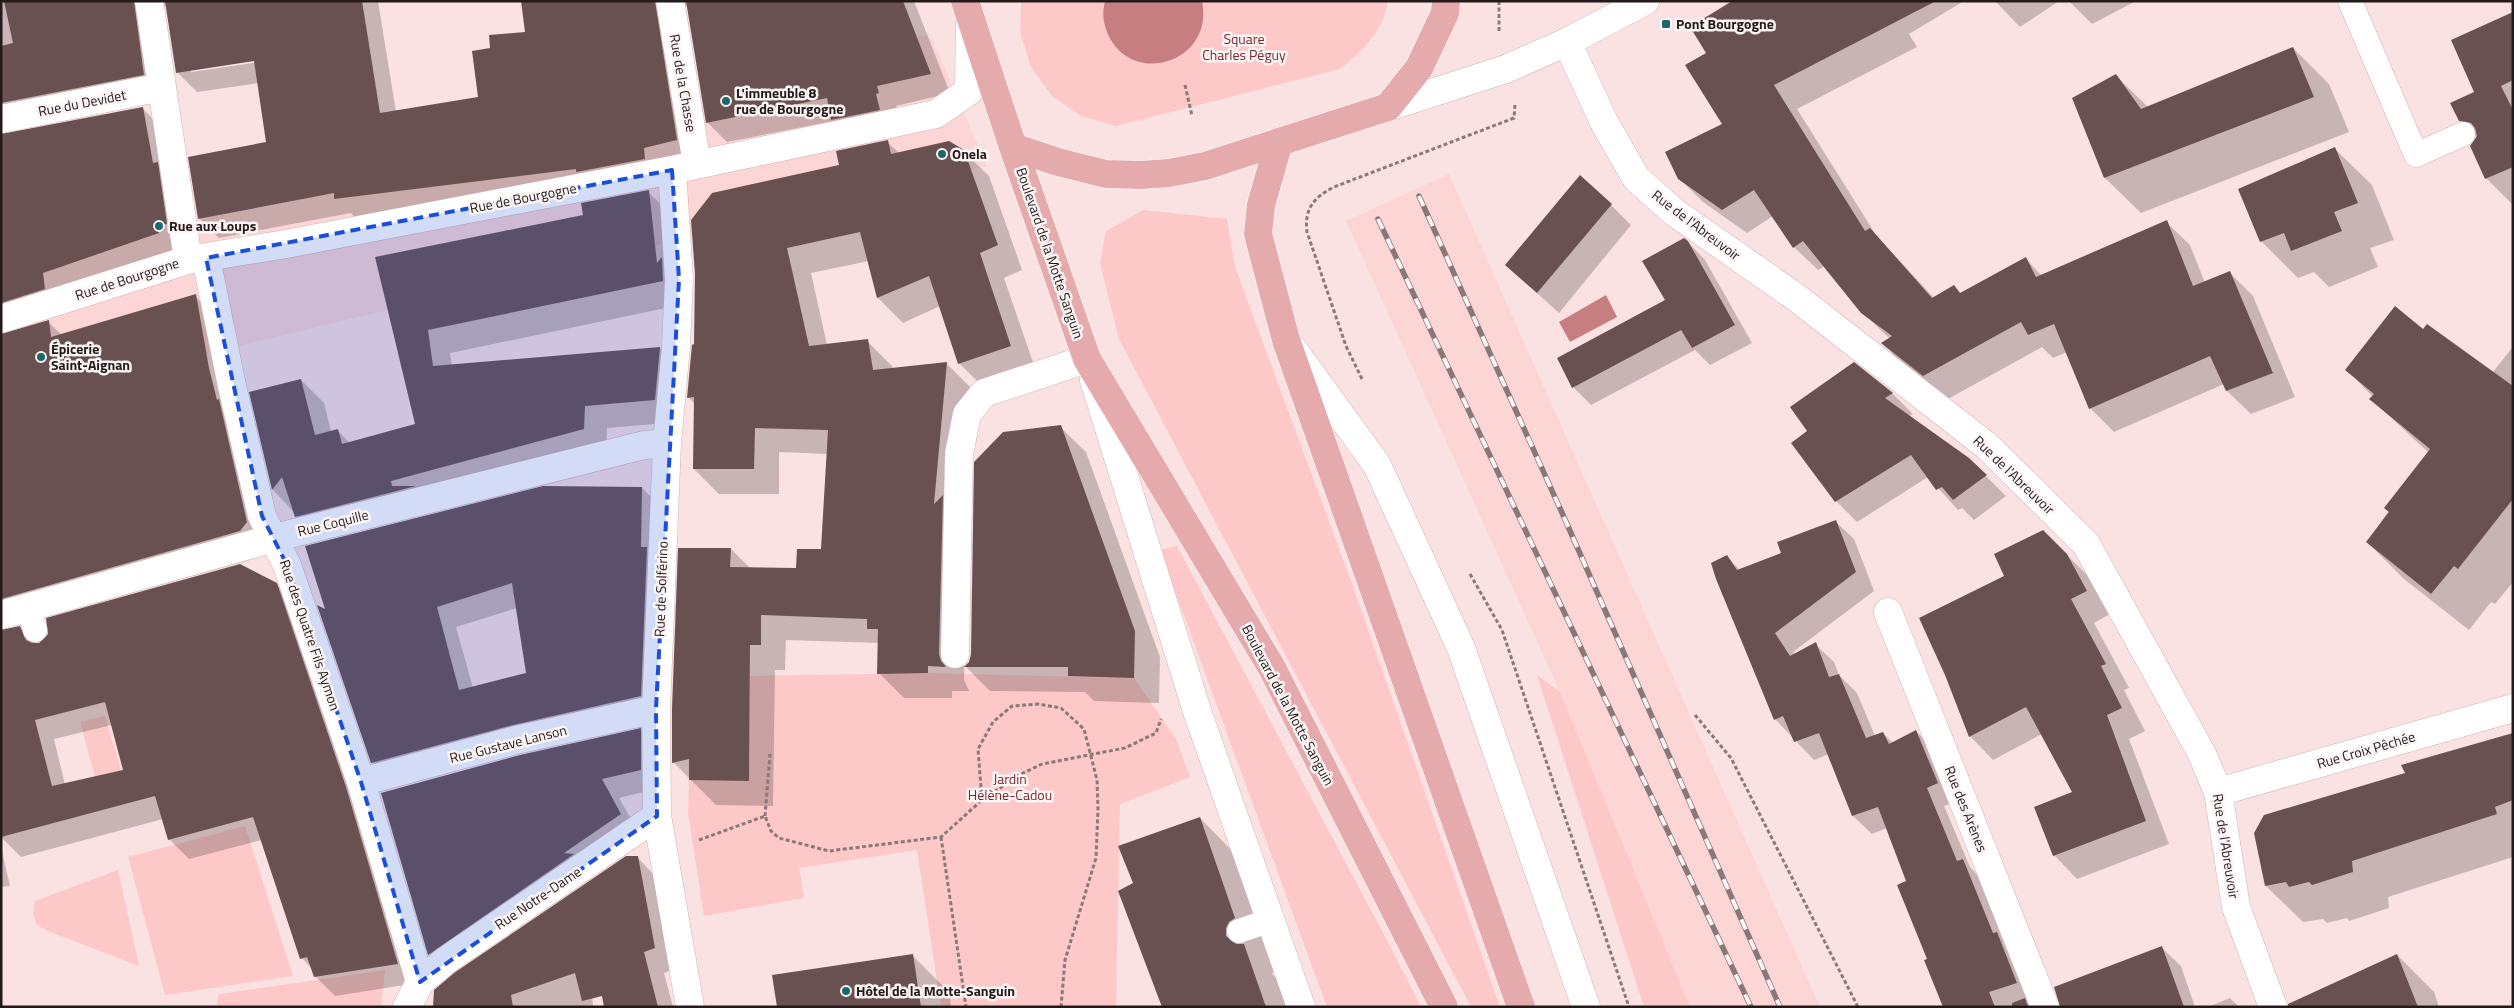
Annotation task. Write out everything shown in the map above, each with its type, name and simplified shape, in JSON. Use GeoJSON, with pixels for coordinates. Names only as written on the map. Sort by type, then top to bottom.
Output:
{"type":"FeatureCollection","features":[{"type":"Feature","properties":{"kind":"main road"},"geometry":{"type":"LineString","coordinates":[[970,6],[1013,147],[1058,162],[1106,174],[1142,175],[1205,166],[1388,107],[1419,68],[1433,42],[1445,13],[1446,1]]}},
{"type":"Feature","properties":{"kind":"main road"},"geometry":{"type":"LineString","coordinates":[[1279,142],[1261,204],[1258,234],[1286,340],[1521,1007]]}},
{"type":"Feature","properties":{"kind":"main road","name":"Boulevard de la Motte Sanguin"},"geometry":{"type":"LineString","coordinates":[[1013,147],[1087,359],[1272,668],[1444,1007]]}},
{"type":"Feature","properties":{"kind":"street"},"geometry":{"type":"LineString","coordinates":[[149,1],[186,261]]}},
{"type":"Feature","properties":{"kind":"street","name":"Rue de la Chasse"},"geometry":{"type":"LineString","coordinates":[[670,1],[684,167]]}},
{"type":"Feature","properties":{"kind":"street"},"geometry":{"type":"LineString","coordinates":[[1388,107],[1506,69],[1567,42],[1645,1]]}},
{"type":"Feature","properties":{"kind":"street","name":"Rue de Bourgogne"},"geometry":{"type":"LineString","coordinates":[[1,319],[186,261],[286,244],[684,167],[936,114],[969,91],[970,6]]}},
{"type":"Feature","properties":{"kind":"street","name":"Rue de l'Abreuvoir"},"geometry":{"type":"LineString","coordinates":[[1567,42],[1604,122],[1636,178],[1674,212],[1797,298],[1987,446],[2086,544],[2202,754],[2218,792],[2236,907],[2273,1007]]}},
{"type":"Feature","properties":{"kind":"street","name":"Rue du Devidet"},"geometry":{"type":"LineString","coordinates":[[1,119],[164,99]]}},
{"type":"Feature","properties":{"kind":"street","name":"Rue de Solférino"},"geometry":{"type":"LineString","coordinates":[[684,167],[676,346],[667,443],[656,709],[657,816],[690,1007]]}},
{"type":"Feature","properties":{"kind":"street","name":"Rue des Quatre Fils Aymon"},"geometry":{"type":"LineString","coordinates":[[186,261],[260,506],[287,565],[361,782],[420,982]]}},
{"type":"Feature","properties":{"kind":"street"},"geometry":{"type":"LineString","coordinates":[[1286,340],[1377,465],[1461,648],[1586,1007]]}},
{"type":"Feature","properties":{"kind":"street"},"geometry":{"type":"LineString","coordinates":[[955,654],[959,454],[967,414],[984,393],[1087,359]]}},
{"type":"Feature","properties":{"kind":"street","name":"Boulevard de la Motte Sanguin"},"geometry":{"type":"LineString","coordinates":[[1087,359],[1197,710],[1301,1007]]}},
{"type":"Feature","properties":{"kind":"street","name":"Rue Coquille"},"geometry":{"type":"LineString","coordinates":[[1,615],[32,618],[274,538],[635,447],[667,443]]}},
{"type":"Feature","properties":{"kind":"street","name":"Rue des Arènes"},"geometry":{"type":"LineString","coordinates":[[1888,612],[2045,1007]]}},
{"type":"Feature","properties":{"kind":"street","name":"Rue Croix Pêchée"},"geometry":{"type":"LineString","coordinates":[[2218,792],[2513,708]]}},
{"type":"Feature","properties":{"kind":"street","name":"Rue Gustave Lanson"},"geometry":{"type":"LineString","coordinates":[[361,782],[516,740],[656,709]]}},
{"type":"Feature","properties":{"kind":"street","name":"Rue Notre-Dame"},"geometry":{"type":"LineString","coordinates":[[420,982],[445,961],[657,816]]}},
{"type":"Feature","properties":{"kind":"street"},"geometry":{"type":"LineString","coordinates":[[407,1007],[420,982]]}},
{"type":"Feature","properties":{"kind":"lane"},"geometry":{"type":"LineString","coordinates":[[2350,1],[2416,155],[2463,134]]}},
{"type":"Feature","properties":{"kind":"lane"},"geometry":{"type":"LineString","coordinates":[[1240,931],[1270,920]]}},
{"type":"Feature","properties":{"kind":"path"},"geometry":{"type":"LineString","coordinates":[[1499,1],[1499,40]]}},
{"type":"Feature","properties":{"kind":"path"},"geometry":{"type":"LineString","coordinates":[[1185,85],[1192,116]]}},
{"type":"Feature","properties":{"kind":"path"},"geometry":{"type":"LineString","coordinates":[[1363,382],[1346,346],[1307,232],[1305,218],[1312,203],[1322,193],[1334,187],[1514,118],[1516,99]]}},
{"type":"Feature","properties":{"kind":"path"},"geometry":{"type":"LineString","coordinates":[[1468,570],[1502,630],[1629,1007]]}},
{"type":"Feature","properties":{"kind":"path"},"geometry":{"type":"LineString","coordinates":[[982,800],[978,749],[993,722],[1012,706],[1038,704],[1061,708],[1084,729],[1092,755],[1096,780],[1098,809],[1096,858],[1065,960],[1060,1007]]}},
{"type":"Feature","properties":{"kind":"path"},"geometry":{"type":"LineString","coordinates":[[770,754],[765,816],[771,831],[779,838],[830,851],[941,837],[982,800],[1021,774],[1042,764],[1125,748],[1156,733],[1161,718],[1170,715]]}},
{"type":"Feature","properties":{"kind":"path"},"geometry":{"type":"LineString","coordinates":[[1695,715],[1732,758],[1858,1007]]}},
{"type":"Feature","properties":{"kind":"path"},"geometry":{"type":"LineString","coordinates":[[689,843],[765,816]]}},
{"type":"Feature","properties":{"kind":"path"},"geometry":{"type":"LineString","coordinates":[[941,837],[966,1007]]}},
{"type":"Feature","properties":{"kind":"highlighted area"},"geometry":{"type":"Polygon","coordinates":[[[672,170],[679,279],[656,709],[657,816],[420,982],[361,782],[287,565],[262,516],[206,258],[672,170]]]}},
{"type":"Feature","properties":{"kind":"shaded area"},"geometry":{"type":"Polygon","coordinates":[[[1105,1],[1202,1],[1203,22],[1196,40],[1184,53],[1168,61],[1151,64],[1133,60],[1118,50],[1107,32],[1103,17],[1105,1]]]}},
{"type":"Feature","properties":{"kind":"shaded area"},"geometry":{"type":"Polygon","coordinates":[[[930,34],[987,166],[1,403],[1,270],[930,34]]]}},
{"type":"Feature","properties":{"kind":"shaded area"},"geometry":{"type":"Polygon","coordinates":[[[1449,174],[1820,1007],[1690,1007],[1560,692],[1346,221],[1449,174]]]}},
{"type":"Feature","properties":{"kind":"shaded area"},"geometry":{"type":"Polygon","coordinates":[[[1606,295],[1617,317],[1570,342],[1559,322],[1606,295]]]}},
{"type":"Feature","properties":{"kind":"green space","name":"Square Charles Péguy"},"geometry":{"type":"Polygon","coordinates":[[[1021,1],[1105,1],[1103,8],[1204,12],[1202,1],[1388,1],[1381,22],[1371,40],[1340,69],[1116,126],[1081,116],[1052,96],[1031,67],[1020,32],[1021,1]]]}},
{"type":"Feature","properties":{"kind":"green space"},"geometry":{"type":"Polygon","coordinates":[[[1143,210],[1227,219],[1235,267],[1351,581],[1500,1007],[1471,1007],[1119,339],[1100,263],[1106,231],[1143,210]]]}},
{"type":"Feature","properties":{"kind":"green space"},"geometry":{"type":"Polygon","coordinates":[[[1177,546],[1421,1007],[1327,1007],[1160,550],[1177,546]]]}},
{"type":"Feature","properties":{"kind":"green space","name":"Jardin Hélène-Cadou"},"geometry":{"type":"Polygon","coordinates":[[[928,673],[1134,678],[1176,739],[1190,777],[1120,804],[1116,1007],[941,1007],[917,850],[799,868],[804,898],[704,916],[688,813],[689,780],[749,781],[750,676],[928,673]]]}},
{"type":"Feature","properties":{"kind":"green space"},"geometry":{"type":"Polygon","coordinates":[[[1537,675],[1560,692],[1690,1007],[1644,1007],[1537,675]]]}},
{"type":"Feature","properties":{"kind":"green space"},"geometry":{"type":"Polygon","coordinates":[[[105,716],[125,783],[104,809],[80,722],[105,716]]]}},
{"type":"Feature","properties":{"kind":"green space"},"geometry":{"type":"Polygon","coordinates":[[[245,826],[293,976],[165,995],[128,857],[245,826]]]}},
{"type":"Feature","properties":{"kind":"green space"},"geometry":{"type":"Polygon","coordinates":[[[118,870],[139,966],[48,931],[36,924],[33,912],[35,901],[118,870]]]}},
{"type":"Feature","properties":{"kind":"green space"},"geometry":{"type":"Polygon","coordinates":[[[385,970],[381,1007],[216,1007],[219,994],[385,970]]]}},
{"type":"Feature","properties":{"kind":"building"},"geometry":{"type":"Polygon","coordinates":[[[4,1],[134,1],[144,75],[1,103],[1,46],[13,43],[4,1]]]}},
{"type":"Feature","properties":{"kind":"building"},"geometry":{"type":"Polygon","coordinates":[[[165,1],[362,1],[380,113],[478,97],[472,51],[490,48],[489,35],[525,32],[521,1],[655,1],[677,140],[644,148],[645,159],[576,172],[576,169],[334,199],[334,193],[198,219],[188,157],[266,142],[254,61],[176,73],[165,1]]]}},
{"type":"Feature","properties":{"kind":"building"},"geometry":{"type":"Polygon","coordinates":[[[686,1],[903,1],[931,74],[877,86],[879,93],[876,94],[880,110],[831,120],[827,98],[706,123],[686,1]]]}},
{"type":"Feature","properties":{"kind":"building"},"geometry":{"type":"Polygon","coordinates":[[[1732,1],[1936,1],[1774,85],[1865,231],[1870,228],[1932,298],[1954,285],[1960,293],[2026,257],[2036,277],[2167,220],[2193,286],[2230,271],[2273,373],[2226,391],[2210,356],[2089,409],[2054,324],[2028,335],[2021,322],[1923,376],[1881,343],[1892,336],[1861,313],[1803,241],[1793,248],[1754,190],[1722,210],[1678,179],[1665,152],[1722,124],[1685,65],[1706,53],[1690,27],[1732,1]]]}},
{"type":"Feature","properties":{"kind":"building"},"geometry":{"type":"Polygon","coordinates":[[[2513,12],[2513,80],[2501,86],[2513,110],[2513,167],[2485,179],[2470,146],[2477,136],[2475,128],[2471,123],[2459,121],[2450,103],[2474,92],[2451,40],[2513,12]]]}},
{"type":"Feature","properties":{"kind":"building"},"geometry":{"type":"Polygon","coordinates":[[[2293,47],[2314,97],[2104,178],[2072,98],[2116,74],[2141,109],[2293,47]]]}},
{"type":"Feature","properties":{"kind":"building"},"geometry":{"type":"Polygon","coordinates":[[[143,107],[153,163],[158,162],[167,224],[158,226],[159,233],[43,273],[45,289],[1,303],[1,134],[143,107]]]}},
{"type":"Feature","properties":{"kind":"building"},"geometry":{"type":"Polygon","coordinates":[[[888,140],[891,154],[949,141],[964,150],[998,245],[980,253],[1011,346],[958,364],[929,276],[877,298],[860,232],[787,248],[809,346],[868,339],[873,370],[947,362],[934,504],[943,495],[939,654],[941,661],[946,667],[928,666],[928,673],[877,674],[878,629],[867,629],[867,619],[761,615],[761,645],[750,645],[749,781],[689,780],[689,759],[672,763],[672,709],[678,548],[731,548],[730,567],[796,568],[797,549],[821,549],[828,430],[755,428],[754,469],[693,469],[694,397],[687,398],[692,345],[694,344],[695,274],[691,220],[712,193],[839,165],[836,151],[888,140]]]}},
{"type":"Feature","properties":{"kind":"building"},"geometry":{"type":"Polygon","coordinates":[[[2335,147],[2358,203],[2334,212],[2342,231],[2291,251],[2284,233],[2260,242],[2238,189],[2335,147]]]}},
{"type":"Feature","properties":{"kind":"building"},"geometry":{"type":"Polygon","coordinates":[[[1580,175],[1612,204],[1537,293],[1505,265],[1580,175]]]}},
{"type":"Feature","properties":{"kind":"building"},"geometry":{"type":"Polygon","coordinates":[[[649,190],[657,263],[662,257],[663,281],[428,330],[433,366],[660,347],[655,400],[585,406],[584,429],[391,481],[392,486],[416,486],[295,517],[282,477],[272,490],[249,392],[301,379],[315,435],[338,429],[342,444],[415,424],[375,257],[583,215],[581,203],[649,190]]]}},
{"type":"Feature","properties":{"kind":"building"},"geometry":{"type":"Polygon","coordinates":[[[1684,238],[1688,241],[1735,325],[1692,348],[1681,330],[1572,388],[1557,358],[1665,300],[1642,261],[1684,238]]]}},
{"type":"Feature","properties":{"kind":"building"},"geometry":{"type":"Polygon","coordinates":[[[196,294],[209,368],[217,400],[219,399],[247,522],[240,531],[1,599],[1,334],[49,320],[51,337],[196,294]]]}},
{"type":"Feature","properties":{"kind":"building"},"geometry":{"type":"Polygon","coordinates":[[[2395,306],[2423,329],[2427,324],[2513,386],[2513,499],[2458,569],[2454,566],[2431,594],[2366,542],[2389,512],[2384,508],[2430,449],[2369,399],[2374,394],[2345,370],[2395,306]]]}},
{"type":"Feature","properties":{"kind":"building"},"geometry":{"type":"Polygon","coordinates":[[[1854,362],[1893,393],[1885,398],[1969,458],[1987,475],[1953,500],[1942,487],[1936,490],[1911,455],[1835,502],[1791,443],[1807,431],[1790,407],[1854,362]]]}},
{"type":"Feature","properties":{"kind":"building"},"geometry":{"type":"Polygon","coordinates":[[[1061,425],[1135,631],[1134,678],[1068,676],[1068,667],[964,667],[969,662],[971,654],[974,462],[1003,432],[1061,425]]]}},
{"type":"Feature","properties":{"kind":"building"},"geometry":{"type":"Polygon","coordinates":[[[543,486],[642,487],[641,547],[647,547],[641,696],[513,725],[371,763],[317,605],[325,609],[305,546],[543,486]],[[512,583],[437,607],[459,690],[526,673],[512,583]]]}},
{"type":"Feature","properties":{"kind":"building"},"geometry":{"type":"Polygon","coordinates":[[[1836,520],[1856,572],[1775,633],[1790,656],[1816,642],[1829,677],[1839,674],[1866,738],[1883,732],[1889,744],[1916,730],[1938,783],[1927,788],[1957,861],[1963,859],[1993,933],[1997,932],[2017,983],[1989,992],[1995,1007],[1943,1007],[1924,960],[1927,959],[1897,885],[1906,881],[1878,807],[1852,816],[1819,733],[1794,742],[1783,716],[1774,720],[1716,579],[1711,563],[1727,555],[1737,570],[1781,553],[1777,542],[1836,520]]]}},
{"type":"Feature","properties":{"kind":"building"},"geometry":{"type":"Polygon","coordinates":[[[2043,530],[2067,554],[2087,591],[2071,599],[2106,664],[2101,666],[2122,708],[2107,715],[2146,821],[2053,856],[2034,807],[2072,792],[2026,707],[1969,737],[1945,675],[1919,618],[2004,576],[1994,554],[2043,530]]]}},
{"type":"Feature","properties":{"kind":"building"},"geometry":{"type":"Polygon","coordinates":[[[240,564],[277,583],[346,787],[398,964],[314,977],[307,957],[300,959],[253,817],[168,840],[155,796],[1,837],[1,630],[20,626],[26,640],[32,643],[39,643],[48,634],[46,618],[240,564]],[[105,702],[35,720],[52,786],[123,770],[105,702]]]}},
{"type":"Feature","properties":{"kind":"building"},"geometry":{"type":"Polygon","coordinates":[[[641,728],[641,770],[602,779],[621,814],[564,853],[574,854],[428,955],[381,793],[520,755],[641,728]]]}},
{"type":"Feature","properties":{"kind":"building"},"geometry":{"type":"Polygon","coordinates":[[[2513,733],[2513,800],[2495,807],[2497,814],[2352,861],[2353,872],[2312,885],[2309,882],[2289,887],[2286,882],[2265,886],[2254,833],[2264,815],[2405,773],[2401,765],[2513,733]]]}},
{"type":"Feature","properties":{"kind":"building"},"geometry":{"type":"Polygon","coordinates":[[[1200,817],[1235,918],[1229,922],[1226,928],[1226,936],[1236,944],[1244,944],[1266,1007],[1162,1007],[1118,891],[1133,883],[1118,846],[1200,817]]]}},
{"type":"Feature","properties":{"kind":"building"},"geometry":{"type":"Polygon","coordinates":[[[626,856],[638,856],[655,948],[644,952],[658,1007],[604,1007],[602,996],[582,1001],[575,973],[511,995],[513,1007],[433,1007],[434,990],[454,973],[626,856]]]}},
{"type":"Feature","properties":{"kind":"building"},"geometry":{"type":"Polygon","coordinates":[[[2162,946],[2184,1007],[2060,1007],[2054,987],[2162,946]]]}},
{"type":"Feature","properties":{"kind":"building","name":"Hôtel de la Motte-Sanguin"},"geometry":{"type":"Polygon","coordinates":[[[913,954],[921,1007],[777,1007],[772,975],[913,954]]]}},
{"type":"Feature","properties":{"kind":"building"},"geometry":{"type":"Polygon","coordinates":[[[2397,954],[2418,1007],[2288,1007],[2288,1004],[2397,954]]]}},
{"type":"Feature","properties":{"kind":"building"},"geometry":{"type":"Polygon","coordinates":[[[2025,998],[2028,1007],[2012,1007],[2012,1003],[2025,998]]]}},
{"type":"Feature","properties":{"kind":"railway"},"geometry":{"type":"LineString","coordinates":[[1419,196],[1563,515],[1780,1007]]}},
{"type":"Feature","properties":{"kind":"railway"},"geometry":{"type":"LineString","coordinates":[[1378,219],[1751,1007]]}},
{"type":"Feature","properties":{"kind":"place","name":"Pont Bourgogne"},"geometry":{"type":"Point","coordinates":[1666,24]}},
{"type":"Feature","properties":{"kind":"place","name":"L'immeuble 8 rue de Bourgogne"},"geometry":{"type":"Point","coordinates":[726,101]}},
{"type":"Feature","properties":{"kind":"place","name":"Onela"},"geometry":{"type":"Point","coordinates":[942,154]}},
{"type":"Feature","properties":{"kind":"place","name":"Rue aux Loups"},"geometry":{"type":"Point","coordinates":[159,226]}},
{"type":"Feature","properties":{"kind":"place","name":"Épicerie Saint-Aignan"},"geometry":{"type":"Point","coordinates":[41,357]}},
{"type":"Feature","properties":{"kind":"place","name":"Hôtel de la Motte-Sanguin"},"geometry":{"type":"Point","coordinates":[846,991]}}]}
